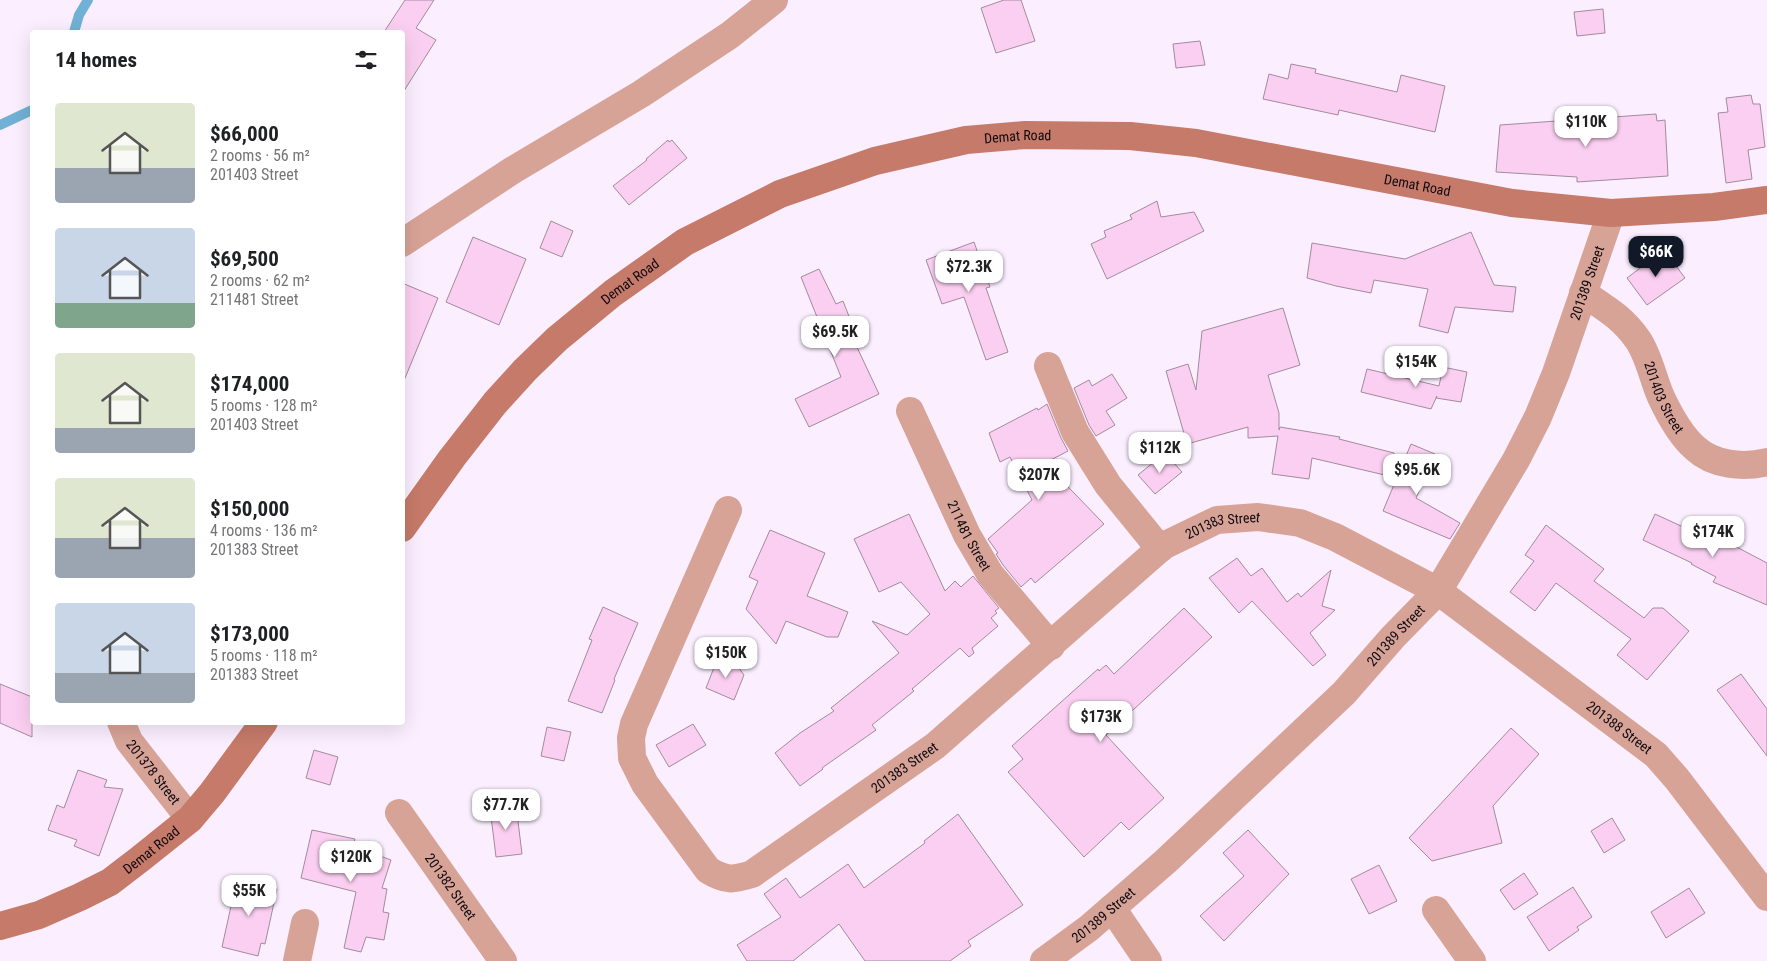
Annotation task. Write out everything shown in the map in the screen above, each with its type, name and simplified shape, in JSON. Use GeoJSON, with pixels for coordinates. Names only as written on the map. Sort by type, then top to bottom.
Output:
{"type":"FeatureCollection","features":[{"type":"Feature","properties":{"kind":"street"},"geometry":{"type":"LineString","coordinates":[[405,241],[513,170],[641,94],[730,35],[774,0]]}},
{"type":"Feature","properties":{"kind":"street","name":"Demat Road"},"geometry":{"type":"LineString","coordinates":[[405,524],[452,458],[495,403],[557,338],[613,293],[685,242],[780,194],[874,161],[966,140],[1025,135],[1130,136],[1196,143],[1512,203],[1611,213],[1714,207],[1767,200]]}},
{"type":"Feature","properties":{"kind":"street","name":"201389 Street"},"geometry":{"type":"LineString","coordinates":[[1044,961],[1089,928],[1166,861],[1344,693],[1393,637],[1438,591],[1516,460],[1538,417],[1556,373],[1611,213]]}},
{"type":"Feature","properties":{"kind":"street","name":"201403 Street"},"geometry":{"type":"LineString","coordinates":[[1583,293],[1619,316],[1639,341],[1661,397],[1678,427],[1695,448],[1712,459],[1733,465],[1767,462]]}},
{"type":"Feature","properties":{"kind":"street"},"geometry":{"type":"LineString","coordinates":[[1048,366],[1075,432],[1108,484],[1160,549]]}},
{"type":"Feature","properties":{"kind":"street","name":"211481 Street"},"geometry":{"type":"LineString","coordinates":[[910,411],[967,535],[990,574],[1051,646]]}},
{"type":"Feature","properties":{"kind":"street","name":"201383 Street"},"geometry":{"type":"LineString","coordinates":[[728,510],[634,724],[631,738],[632,758],[645,784],[708,870],[720,877],[735,880],[752,874],[935,746],[1160,549],[1184,534],[1217,520],[1258,517],[1300,522],[1335,537],[1438,591]]}},
{"type":"Feature","properties":{"kind":"street","name":"201388 Street"},"geometry":{"type":"LineString","coordinates":[[1438,591],[1656,755],[1677,779],[1767,897]]}},
{"type":"Feature","properties":{"kind":"street","name":"201378 Street"},"geometry":{"type":"LineString","coordinates":[[122,725],[130,741],[190,819]]}},
{"type":"Feature","properties":{"kind":"street","name":"Demat Road"},"geometry":{"type":"LineString","coordinates":[[0,926],[39,915],[110,882],[140,859],[190,819],[212,793],[262,725]]}},
{"type":"Feature","properties":{"kind":"street","name":"201382 Street"},"geometry":{"type":"LineString","coordinates":[[399,813],[502,961]]}},
{"type":"Feature","properties":{"kind":"street"},"geometry":{"type":"LineString","coordinates":[[1112,908],[1148,961]]}},
{"type":"Feature","properties":{"kind":"street"},"geometry":{"type":"LineString","coordinates":[[1436,910],[1472,961]]}},
{"type":"Feature","properties":{"kind":"street"},"geometry":{"type":"LineString","coordinates":[[297,961],[306,923]]}},
{"type":"Feature","properties":{"kind":"building"},"geometry":{"type":"Polygon","coordinates":[[[405,0],[434,0],[416,28],[436,40],[405,89],[405,30],[385,30],[405,0]]]}},
{"type":"Feature","properties":{"kind":"building"},"geometry":{"type":"Polygon","coordinates":[[[1004,0],[1021,0],[1035,41],[996,53],[981,8],[1004,0]]]}},
{"type":"Feature","properties":{"kind":"building"},"geometry":{"type":"Polygon","coordinates":[[[1603,9],[1605,33],[1577,36],[1574,12],[1603,9]]]}},
{"type":"Feature","properties":{"kind":"building"},"geometry":{"type":"Polygon","coordinates":[[[1200,41],[1205,65],[1176,68],[1173,44],[1200,41]]]}},
{"type":"Feature","properties":{"kind":"building"},"geometry":{"type":"Polygon","coordinates":[[[1291,64],[1316,69],[1315,73],[1397,92],[1401,75],[1445,86],[1435,132],[1339,110],[1338,115],[1263,99],[1269,74],[1288,79],[1291,64]]]}},
{"type":"Feature","properties":{"kind":"building"},"geometry":{"type":"Polygon","coordinates":[[[1751,95],[1753,104],[1760,104],[1765,147],[1748,150],[1752,179],[1726,183],[1718,113],[1728,112],[1726,98],[1751,95]]]}},
{"type":"Feature","properties":{"kind":"building"},"geometry":{"type":"Polygon","coordinates":[[[1656,114],[1657,121],[1665,120],[1668,176],[1577,182],[1577,177],[1496,172],[1500,125],[1656,114]]]}},
{"type":"Feature","properties":{"kind":"building"},"geometry":{"type":"Polygon","coordinates":[[[668,140],[669,142],[672,140],[687,158],[629,205],[613,186],[647,160],[668,140]]]}},
{"type":"Feature","properties":{"kind":"building"},"geometry":{"type":"Polygon","coordinates":[[[1157,201],[1161,217],[1194,212],[1204,231],[1107,279],[1091,244],[1106,237],[1104,231],[1132,219],[1130,215],[1157,201]]]}},
{"type":"Feature","properties":{"kind":"building"},"geometry":{"type":"Polygon","coordinates":[[[551,221],[573,231],[562,257],[540,248],[551,221]]]}},
{"type":"Feature","properties":{"kind":"building"},"geometry":{"type":"Polygon","coordinates":[[[1471,232],[1494,285],[1516,287],[1513,312],[1455,307],[1448,333],[1419,326],[1428,289],[1374,280],[1371,293],[1307,278],[1312,243],[1405,259],[1471,232]]]}},
{"type":"Feature","properties":{"kind":"building"},"geometry":{"type":"Polygon","coordinates":[[[473,237],[526,259],[499,325],[446,302],[473,237]]]}},
{"type":"Feature","properties":{"kind":"building"},"geometry":{"type":"Polygon","coordinates":[[[974,242],[990,287],[986,288],[1008,352],[986,360],[964,297],[942,304],[926,260],[974,242]]]}},
{"type":"Feature","properties":{"kind":"building"},"geometry":{"type":"Polygon","coordinates":[[[1664,250],[1685,278],[1647,305],[1627,278],[1664,250]]]}},
{"type":"Feature","properties":{"kind":"building"},"geometry":{"type":"Polygon","coordinates":[[[819,269],[836,304],[843,301],[852,324],[847,326],[879,394],[809,427],[795,399],[841,377],[801,277],[819,269]]]}},
{"type":"Feature","properties":{"kind":"building"},"geometry":{"type":"Polygon","coordinates":[[[405,284],[438,298],[405,378],[405,284]]]}},
{"type":"Feature","properties":{"kind":"building"},"geometry":{"type":"Polygon","coordinates":[[[1283,308],[1300,365],[1268,375],[1279,413],[1279,430],[1280,427],[1340,437],[1339,439],[1394,453],[1389,476],[1312,458],[1309,479],[1272,474],[1278,436],[1248,438],[1248,427],[1187,444],[1166,371],[1188,364],[1196,390],[1202,331],[1283,308]]]}},
{"type":"Feature","properties":{"kind":"building"},"geometry":{"type":"Polygon","coordinates":[[[1443,367],[1467,372],[1461,402],[1436,398],[1431,409],[1361,392],[1367,369],[1439,386],[1443,367]]]}},
{"type":"Feature","properties":{"kind":"building"},"geometry":{"type":"Polygon","coordinates":[[[1112,374],[1127,398],[1106,411],[1115,425],[1096,436],[1089,425],[1074,388],[1089,380],[1092,386],[1112,374]]]}},
{"type":"Feature","properties":{"kind":"building"},"geometry":{"type":"Polygon","coordinates":[[[1047,404],[1068,451],[1045,463],[1104,524],[1035,583],[1031,578],[1021,587],[1003,565],[996,554],[998,553],[988,539],[1032,500],[1010,457],[1000,462],[989,433],[1047,404]]]}},
{"type":"Feature","properties":{"kind":"building"},"geometry":{"type":"Polygon","coordinates":[[[1411,444],[1435,454],[1416,498],[1460,523],[1450,539],[1383,511],[1411,444]]]}},
{"type":"Feature","properties":{"kind":"building"},"geometry":{"type":"Polygon","coordinates":[[[1165,453],[1182,472],[1155,494],[1138,475],[1165,453]]]}},
{"type":"Feature","properties":{"kind":"building"},"geometry":{"type":"Polygon","coordinates":[[[909,514],[945,591],[955,581],[961,587],[973,576],[999,608],[995,611],[997,613],[991,618],[998,626],[972,648],[974,653],[969,657],[960,648],[912,689],[914,691],[872,725],[876,730],[800,786],[775,753],[800,733],[834,711],[831,708],[899,653],[872,621],[907,635],[930,614],[901,582],[879,592],[854,539],[909,514]]]}},
{"type":"Feature","properties":{"kind":"building"},"geometry":{"type":"Polygon","coordinates":[[[1655,514],[1707,538],[1710,533],[1767,563],[1767,605],[1713,582],[1716,577],[1692,563],[1643,540],[1655,514]]]}},
{"type":"Feature","properties":{"kind":"building"},"geometry":{"type":"Polygon","coordinates":[[[1546,525],[1604,569],[1594,581],[1644,618],[1653,608],[1663,608],[1689,631],[1647,680],[1617,655],[1631,639],[1556,583],[1535,611],[1510,592],[1534,561],[1525,555],[1546,525]]]}},
{"type":"Feature","properties":{"kind":"building"},"geometry":{"type":"Polygon","coordinates":[[[770,530],[825,553],[807,596],[848,612],[838,637],[827,637],[786,621],[776,644],[746,609],[758,581],[749,577],[770,530]]]}},
{"type":"Feature","properties":{"kind":"building"},"geometry":{"type":"Polygon","coordinates":[[[1237,558],[1251,576],[1262,568],[1287,602],[1298,593],[1301,597],[1331,570],[1322,606],[1335,610],[1310,633],[1326,655],[1313,666],[1252,601],[1239,613],[1209,578],[1237,558]]]}},
{"type":"Feature","properties":{"kind":"building"},"geometry":{"type":"Polygon","coordinates":[[[603,607],[638,623],[602,713],[568,701],[592,640],[589,639],[603,607]]]}},
{"type":"Feature","properties":{"kind":"building"},"geometry":{"type":"Polygon","coordinates":[[[1184,608],[1212,637],[1106,735],[1164,798],[1129,830],[1121,822],[1084,857],[1008,772],[1023,759],[1012,746],[1098,669],[1099,671],[1106,665],[1114,674],[1184,608]]]}},
{"type":"Feature","properties":{"kind":"building"},"geometry":{"type":"Polygon","coordinates":[[[727,652],[744,675],[734,700],[706,688],[715,665],[721,667],[727,652]]]}},
{"type":"Feature","properties":{"kind":"building"},"geometry":{"type":"Polygon","coordinates":[[[1741,674],[1767,709],[1767,756],[1717,690],[1741,674]]]}},
{"type":"Feature","properties":{"kind":"building"},"geometry":{"type":"Polygon","coordinates":[[[0,684],[30,696],[32,737],[0,723],[0,684]]]}},
{"type":"Feature","properties":{"kind":"building"},"geometry":{"type":"Polygon","coordinates":[[[693,724],[706,745],[669,767],[656,745],[693,724]]]}},
{"type":"Feature","properties":{"kind":"building"},"geometry":{"type":"Polygon","coordinates":[[[547,727],[571,732],[564,761],[541,756],[547,727]]]}},
{"type":"Feature","properties":{"kind":"building"},"geometry":{"type":"Polygon","coordinates":[[[1511,728],[1539,754],[1493,806],[1502,843],[1432,861],[1409,838],[1511,728]]]}},
{"type":"Feature","properties":{"kind":"building"},"geometry":{"type":"Polygon","coordinates":[[[314,750],[338,757],[330,785],[306,778],[314,750]]]}},
{"type":"Feature","properties":{"kind":"building"},"geometry":{"type":"Polygon","coordinates":[[[78,770],[107,780],[104,787],[123,789],[99,856],[74,846],[77,840],[48,830],[57,805],[64,808],[78,770]]]}},
{"type":"Feature","properties":{"kind":"building"},"geometry":{"type":"Polygon","coordinates":[[[516,805],[522,854],[496,857],[490,808],[516,805]]]}},
{"type":"Feature","properties":{"kind":"building"},"geometry":{"type":"Polygon","coordinates":[[[958,814],[1023,905],[968,941],[971,946],[950,961],[865,961],[839,924],[793,961],[747,961],[737,945],[781,917],[764,894],[786,878],[800,898],[848,864],[864,888],[925,843],[924,841],[958,814]]]}},
{"type":"Feature","properties":{"kind":"building"},"geometry":{"type":"Polygon","coordinates":[[[1612,818],[1625,840],[1604,853],[1591,831],[1612,818]]]}},
{"type":"Feature","properties":{"kind":"building"},"geometry":{"type":"Polygon","coordinates":[[[312,830],[355,839],[353,846],[391,860],[382,888],[387,889],[383,912],[389,913],[384,940],[366,937],[361,952],[344,948],[356,892],[301,878],[312,830]]]}},
{"type":"Feature","properties":{"kind":"building"},"geometry":{"type":"Polygon","coordinates":[[[1248,830],[1289,874],[1224,941],[1200,916],[1244,876],[1223,853],[1248,830]]]}},
{"type":"Feature","properties":{"kind":"building"},"geometry":{"type":"Polygon","coordinates":[[[1379,865],[1397,901],[1369,914],[1351,879],[1379,865]]]}},
{"type":"Feature","properties":{"kind":"building"},"geometry":{"type":"Polygon","coordinates":[[[1524,873],[1538,894],[1514,910],[1500,890],[1524,873]]]}},
{"type":"Feature","properties":{"kind":"building"},"geometry":{"type":"Polygon","coordinates":[[[237,879],[277,889],[265,944],[261,943],[258,956],[222,947],[237,879]]]}},
{"type":"Feature","properties":{"kind":"building"},"geometry":{"type":"Polygon","coordinates":[[[1573,887],[1592,917],[1577,927],[1579,930],[1549,951],[1527,917],[1573,887]]]}},
{"type":"Feature","properties":{"kind":"building"},"geometry":{"type":"Polygon","coordinates":[[[1689,888],[1705,913],[1666,938],[1651,912],[1689,888]]]}},
{"type":"Feature","properties":{"kind":"waterway"},"geometry":{"type":"LineString","coordinates":[[75,30],[79,15],[88,0]]}},
{"type":"Feature","properties":{"kind":"waterway"},"geometry":{"type":"LineString","coordinates":[[0,125],[30,111]]}}]}
